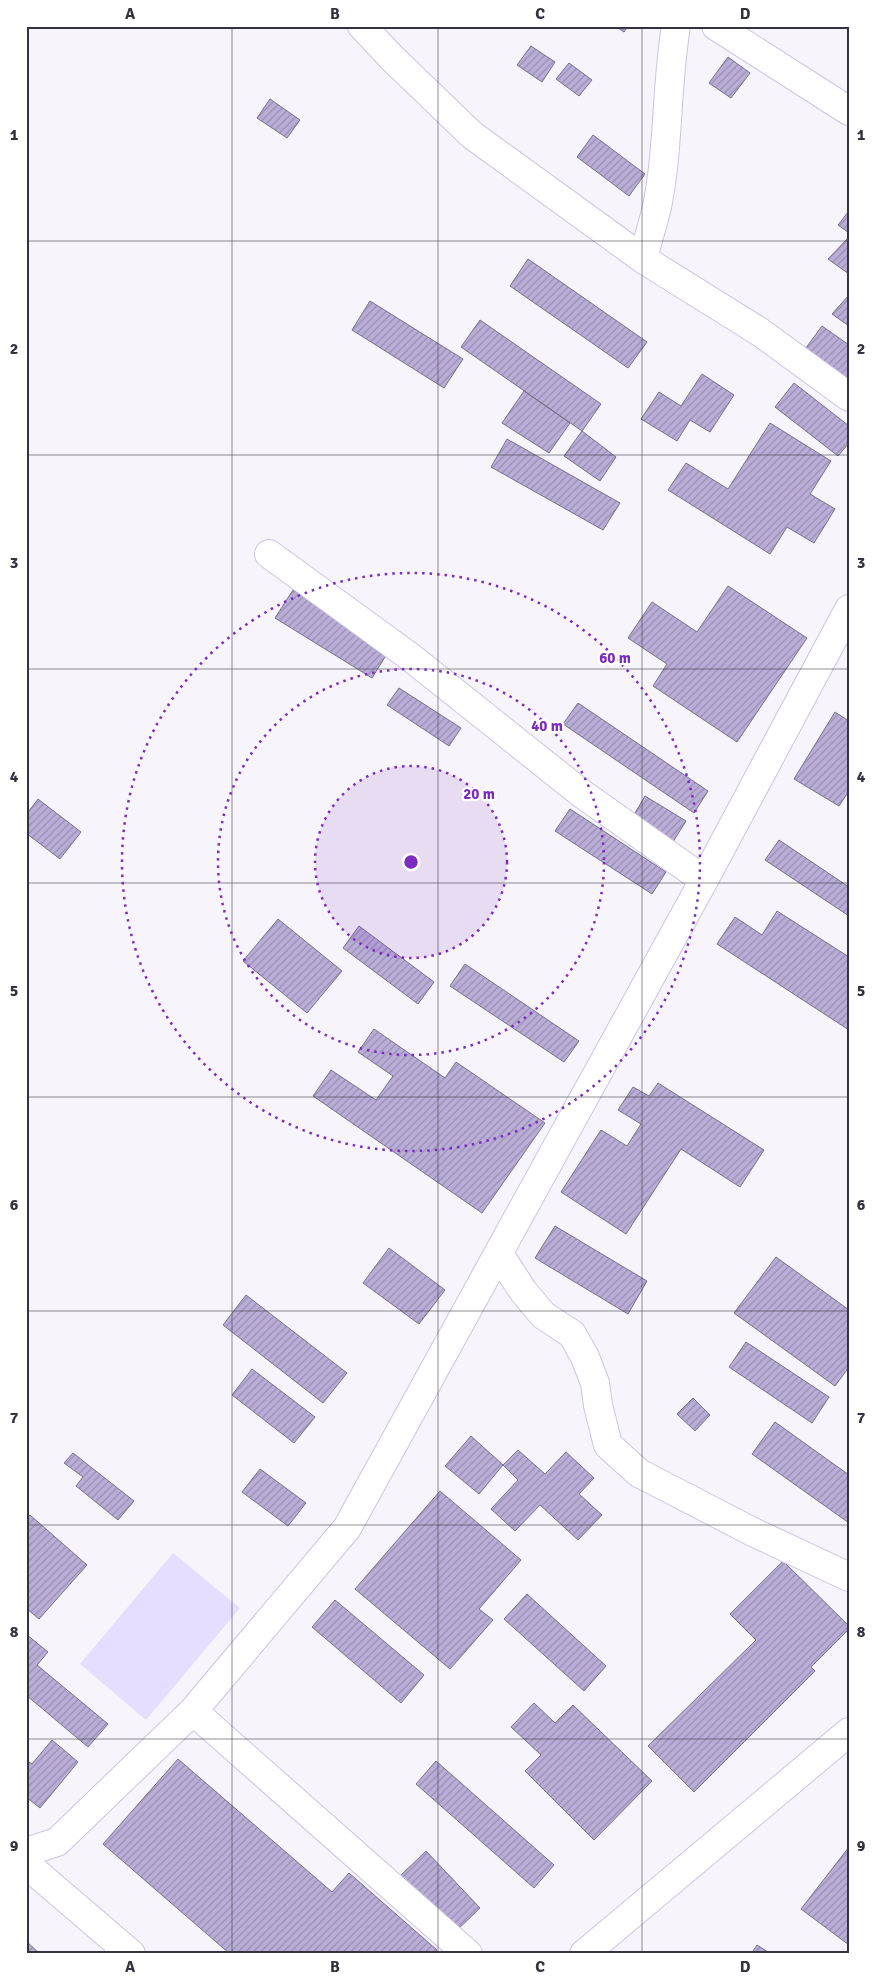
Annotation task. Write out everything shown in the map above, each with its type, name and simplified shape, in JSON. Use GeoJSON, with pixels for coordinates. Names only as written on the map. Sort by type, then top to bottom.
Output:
{"type":"FeatureCollection","features":[{"type":"Feature","properties":{"kind":"street"},"geometry":{"type":"LineString","coordinates":[[362,26],[392,58],[472,135],[642,259],[760,332],[849,397]]}},
{"type":"Feature","properties":{"kind":"street"},"geometry":{"type":"LineString","coordinates":[[642,259],[657,207],[664,152],[670,63],[676,26]]}},
{"type":"Feature","properties":{"kind":"street"},"geometry":{"type":"LineString","coordinates":[[716,26],[849,111]]}},
{"type":"Feature","properties":{"kind":"street"},"geometry":{"type":"LineString","coordinates":[[269,554],[409,656],[581,793],[704,880]]}},
{"type":"Feature","properties":{"kind":"street"},"geometry":{"type":"LineString","coordinates":[[131,1954],[30,1849],[58,1842],[193,1711],[347,1528],[704,880],[849,609]]}},
{"type":"Feature","properties":{"kind":"street"},"geometry":{"type":"LineString","coordinates":[[499,1254],[523,1291],[543,1315],[572,1334],[585,1357],[596,1383],[598,1405],[608,1445],[639,1473],[690,1500],[849,1577]]}},
{"type":"Feature","properties":{"kind":"street"},"geometry":{"type":"LineString","coordinates":[[193,1711],[468,1954]]}},
{"type":"Feature","properties":{"kind":"street"},"geometry":{"type":"LineString","coordinates":[[598,1950],[849,1732]]}},
{"type":"Feature","properties":{"kind":"shaded area"},"geometry":{"type":"Polygon","coordinates":[[[173,1553],[240,1608],[146,1720],[80,1664],[173,1553]]]}},
{"type":"Feature","properties":{"kind":"building"},"geometry":{"type":"Polygon","coordinates":[[[615,26],[628,26],[624,32],[615,26]]]}},
{"type":"Feature","properties":{"kind":"building"},"geometry":{"type":"Polygon","coordinates":[[[531,46],[555,62],[542,82],[517,65],[531,46]]]}},
{"type":"Feature","properties":{"kind":"building"},"geometry":{"type":"Polygon","coordinates":[[[728,57],[750,73],[731,98],[709,83],[728,57]]]}},
{"type":"Feature","properties":{"kind":"building"},"geometry":{"type":"Polygon","coordinates":[[[569,63],[592,80],[579,96],[556,79],[569,63]]]}},
{"type":"Feature","properties":{"kind":"building"},"geometry":{"type":"Polygon","coordinates":[[[270,99],[300,120],[287,138],[257,118],[270,99]]]}},
{"type":"Feature","properties":{"kind":"building"},"geometry":{"type":"Polygon","coordinates":[[[593,135],[645,174],[629,196],[577,157],[593,135]]]}},
{"type":"Feature","properties":{"kind":"building"},"geometry":{"type":"Polygon","coordinates":[[[849,211],[849,233],[838,225],[849,211]]]}},
{"type":"Feature","properties":{"kind":"building"},"geometry":{"type":"Polygon","coordinates":[[[849,237],[849,274],[828,259],[849,237]]]}},
{"type":"Feature","properties":{"kind":"building"},"geometry":{"type":"Polygon","coordinates":[[[528,259],[647,342],[628,368],[510,286],[528,259]]]}},
{"type":"Feature","properties":{"kind":"building"},"geometry":{"type":"Polygon","coordinates":[[[849,295],[849,326],[832,314],[849,295]]]}},
{"type":"Feature","properties":{"kind":"building"},"geometry":{"type":"Polygon","coordinates":[[[370,301],[463,359],[444,388],[352,330],[370,301]]]}},
{"type":"Feature","properties":{"kind":"building"},"geometry":{"type":"Polygon","coordinates":[[[480,320],[601,404],[582,431],[461,347],[480,320]]]}},
{"type":"Feature","properties":{"kind":"building"},"geometry":{"type":"Polygon","coordinates":[[[822,326],[849,345],[849,391],[800,356],[822,326]]]}},
{"type":"Feature","properties":{"kind":"building"},"geometry":{"type":"Polygon","coordinates":[[[702,374],[734,395],[710,432],[690,420],[677,441],[641,419],[659,392],[681,406],[702,374]]]}},
{"type":"Feature","properties":{"kind":"building"},"geometry":{"type":"Polygon","coordinates":[[[794,383],[849,426],[849,443],[838,456],[775,407],[794,383]]]}},
{"type":"Feature","properties":{"kind":"building"},"geometry":{"type":"Polygon","coordinates":[[[524,391],[570,423],[549,453],[502,423],[524,391]]]}},
{"type":"Feature","properties":{"kind":"building"},"geometry":{"type":"Polygon","coordinates":[[[770,423],[831,461],[810,494],[835,509],[814,543],[787,527],[770,554],[668,490],[686,463],[728,489],[770,423]]]}},
{"type":"Feature","properties":{"kind":"building"},"geometry":{"type":"Polygon","coordinates":[[[582,431],[616,457],[600,481],[564,456],[582,431]]]}},
{"type":"Feature","properties":{"kind":"building"},"geometry":{"type":"Polygon","coordinates":[[[507,439],[620,503],[603,530],[491,467],[507,439]]]}},
{"type":"Feature","properties":{"kind":"building"},"geometry":{"type":"Polygon","coordinates":[[[728,586],[807,638],[737,742],[653,686],[667,664],[628,638],[652,602],[697,632],[728,586]]]}},
{"type":"Feature","properties":{"kind":"building"},"geometry":{"type":"Polygon","coordinates":[[[293,590],[390,649],[372,678],[275,618],[293,590]]]}},
{"type":"Feature","properties":{"kind":"building"},"geometry":{"type":"Polygon","coordinates":[[[399,688],[461,728],[449,746],[387,705],[399,688]]]}},
{"type":"Feature","properties":{"kind":"building"},"geometry":{"type":"Polygon","coordinates":[[[578,703],[708,791],[694,813],[563,724],[578,703]]]}},
{"type":"Feature","properties":{"kind":"building"},"geometry":{"type":"Polygon","coordinates":[[[835,712],[849,721],[849,791],[839,806],[794,779],[835,712]]]}},
{"type":"Feature","properties":{"kind":"building"},"geometry":{"type":"Polygon","coordinates":[[[645,796],[686,821],[671,845],[631,820],[645,796]]]}},
{"type":"Feature","properties":{"kind":"building"},"geometry":{"type":"Polygon","coordinates":[[[38,799],[81,832],[60,859],[26,833],[26,815],[38,799]]]}},
{"type":"Feature","properties":{"kind":"building"},"geometry":{"type":"Polygon","coordinates":[[[570,809],[666,872],[652,894],[555,831],[570,809]]]}},
{"type":"Feature","properties":{"kind":"building"},"geometry":{"type":"Polygon","coordinates":[[[779,840],[849,887],[849,916],[765,860],[779,840]]]}},
{"type":"Feature","properties":{"kind":"building"},"geometry":{"type":"Polygon","coordinates":[[[777,911],[849,957],[849,1030],[717,944],[735,917],[762,935],[777,911]]]}},
{"type":"Feature","properties":{"kind":"building"},"geometry":{"type":"Polygon","coordinates":[[[278,919],[342,971],[307,1013],[243,961],[278,919]]]}},
{"type":"Feature","properties":{"kind":"building"},"geometry":{"type":"Polygon","coordinates":[[[359,926],[434,982],[418,1004],[343,948],[359,926]]]}},
{"type":"Feature","properties":{"kind":"building"},"geometry":{"type":"Polygon","coordinates":[[[465,964],[579,1041],[564,1062],[450,986],[465,964]]]}},
{"type":"Feature","properties":{"kind":"building"},"geometry":{"type":"Polygon","coordinates":[[[374,1029],[445,1078],[456,1062],[545,1123],[482,1213],[313,1096],[331,1070],[376,1100],[393,1076],[358,1052],[374,1029]]]}},
{"type":"Feature","properties":{"kind":"building"},"geometry":{"type":"Polygon","coordinates":[[[658,1083],[764,1150],[740,1187],[681,1149],[626,1234],[561,1192],[601,1130],[627,1146],[641,1124],[618,1110],[633,1087],[649,1096],[658,1083]]]}},
{"type":"Feature","properties":{"kind":"building"},"geometry":{"type":"Polygon","coordinates":[[[555,1226],[647,1281],[628,1314],[535,1258],[555,1226]]]}},
{"type":"Feature","properties":{"kind":"building"},"geometry":{"type":"Polygon","coordinates":[[[389,1248],[445,1290],[419,1324],[363,1283],[389,1248]]]}},
{"type":"Feature","properties":{"kind":"building"},"geometry":{"type":"Polygon","coordinates":[[[776,1257],[849,1310],[849,1367],[835,1386],[734,1313],[776,1257]]]}},
{"type":"Feature","properties":{"kind":"building"},"geometry":{"type":"Polygon","coordinates":[[[246,1295],[347,1373],[323,1403],[223,1325],[246,1295]]]}},
{"type":"Feature","properties":{"kind":"building"},"geometry":{"type":"Polygon","coordinates":[[[746,1342],[829,1397],[812,1423],[729,1367],[746,1342]]]}},
{"type":"Feature","properties":{"kind":"building"},"geometry":{"type":"Polygon","coordinates":[[[252,1369],[315,1417],[294,1443],[232,1395],[252,1369]]]}},
{"type":"Feature","properties":{"kind":"building"},"geometry":{"type":"Polygon","coordinates":[[[693,1398],[710,1415],[695,1431],[677,1414],[693,1398]]]}},
{"type":"Feature","properties":{"kind":"building"},"geometry":{"type":"Polygon","coordinates":[[[775,1422],[849,1475],[849,1523],[752,1454],[775,1422]]]}},
{"type":"Feature","properties":{"kind":"building"},"geometry":{"type":"Polygon","coordinates":[[[471,1436],[503,1465],[479,1494],[445,1466],[471,1436]]]}},
{"type":"Feature","properties":{"kind":"building"},"geometry":{"type":"Polygon","coordinates":[[[518,1450],[545,1474],[566,1452],[594,1478],[579,1494],[602,1515],[578,1540],[540,1505],[515,1531],[491,1509],[518,1480],[503,1465],[518,1450]]]}},
{"type":"Feature","properties":{"kind":"building"},"geometry":{"type":"Polygon","coordinates":[[[73,1453],[134,1501],[118,1520],[76,1486],[83,1477],[64,1463],[73,1453]]]}},
{"type":"Feature","properties":{"kind":"building"},"geometry":{"type":"Polygon","coordinates":[[[260,1469],[306,1503],[288,1526],[242,1492],[260,1469]]]}},
{"type":"Feature","properties":{"kind":"building"},"geometry":{"type":"Polygon","coordinates":[[[440,1491],[521,1560],[479,1609],[493,1620],[450,1669],[355,1589],[440,1491]]]}},
{"type":"Feature","properties":{"kind":"building"},"geometry":{"type":"Polygon","coordinates":[[[30,1515],[87,1565],[39,1619],[26,1608],[26,1518],[30,1515]]]}},
{"type":"Feature","properties":{"kind":"building"},"geometry":{"type":"Polygon","coordinates":[[[783,1561],[849,1626],[849,1629],[811,1667],[815,1671],[694,1792],[648,1746],[756,1640],[730,1614],[783,1561]]]}},
{"type":"Feature","properties":{"kind":"building"},"geometry":{"type":"Polygon","coordinates":[[[527,1594],[606,1666],[584,1691],[504,1619],[527,1594]]]}},
{"type":"Feature","properties":{"kind":"building"},"geometry":{"type":"Polygon","coordinates":[[[335,1600],[424,1675],[401,1703],[312,1627],[335,1600]]]}},
{"type":"Feature","properties":{"kind":"building"},"geometry":{"type":"Polygon","coordinates":[[[26,1634],[48,1652],[37,1665],[108,1724],[88,1747],[26,1695],[26,1634]]]}},
{"type":"Feature","properties":{"kind":"building"},"geometry":{"type":"Polygon","coordinates":[[[534,1703],[555,1723],[573,1705],[652,1781],[594,1840],[525,1771],[541,1755],[511,1727],[534,1703]]]}},
{"type":"Feature","properties":{"kind":"building"},"geometry":{"type":"Polygon","coordinates":[[[52,1740],[78,1762],[40,1808],[26,1797],[26,1760],[32,1764],[52,1740]]]}},
{"type":"Feature","properties":{"kind":"building"},"geometry":{"type":"Polygon","coordinates":[[[178,1759],[332,1892],[349,1873],[437,1950],[434,1954],[230,1954],[103,1844],[178,1759]]]}},
{"type":"Feature","properties":{"kind":"building"},"geometry":{"type":"Polygon","coordinates":[[[436,1761],[554,1865],[534,1888],[416,1784],[436,1761]]]}},
{"type":"Feature","properties":{"kind":"building"},"geometry":{"type":"Polygon","coordinates":[[[849,1847],[849,1945],[801,1909],[849,1847]]]}},
{"type":"Feature","properties":{"kind":"building"},"geometry":{"type":"Polygon","coordinates":[[[426,1851],[480,1908],[452,1935],[398,1878],[426,1851]]]}},
{"type":"Feature","properties":{"kind":"building"},"geometry":{"type":"Polygon","coordinates":[[[26,1941],[40,1954],[26,1954],[26,1941]]]}},
{"type":"Feature","properties":{"kind":"building"},"geometry":{"type":"Polygon","coordinates":[[[757,1945],[771,1954],[751,1954],[757,1945]]]}}]}
